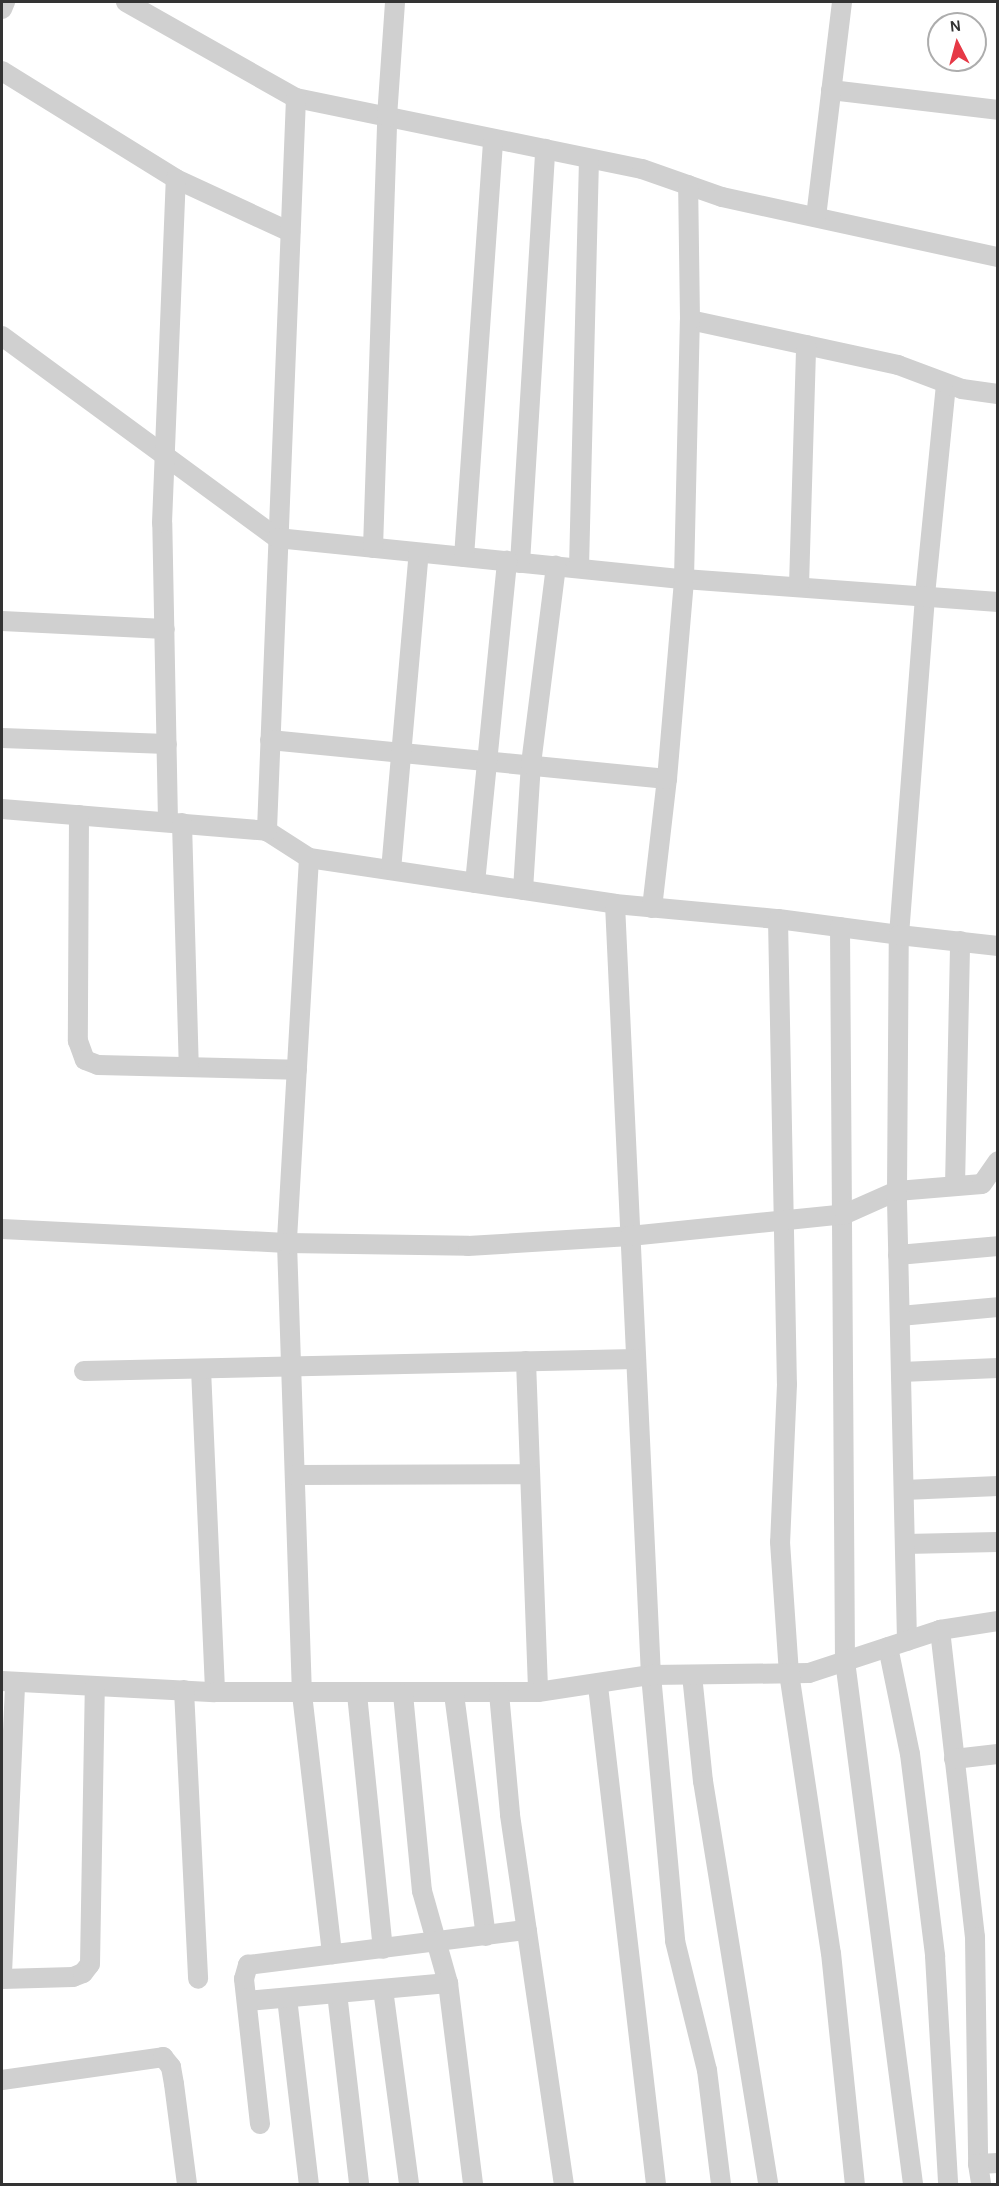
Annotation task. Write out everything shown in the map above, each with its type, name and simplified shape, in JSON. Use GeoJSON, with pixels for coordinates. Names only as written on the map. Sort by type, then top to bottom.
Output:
{"type":"FeatureCollection","features":[{"type":"Feature","properties":{"kind":"street"},"geometry":{"type":"LineString","coordinates":[[2,9],[5,2]]}},
{"type":"Feature","properties":{"kind":"street"},"geometry":{"type":"LineString","coordinates":[[126,2],[296,98],[642,169],[688,185],[816,217],[998,257]]}},
{"type":"Feature","properties":{"kind":"street"},"geometry":{"type":"LineString","coordinates":[[373,548],[387,117],[395,2]]}},
{"type":"Feature","properties":{"kind":"street"},"geometry":{"type":"LineString","coordinates":[[816,217],[842,2]]}},
{"type":"Feature","properties":{"kind":"street"},"geometry":{"type":"LineString","coordinates":[[2,71],[176,179],[290,232]]}},
{"type":"Feature","properties":{"kind":"street"},"geometry":{"type":"LineString","coordinates":[[831,90],[998,110]]}},
{"type":"Feature","properties":{"kind":"street"},"geometry":{"type":"LineString","coordinates":[[267,831],[296,98]]}},
{"type":"Feature","properties":{"kind":"street"},"geometry":{"type":"LineString","coordinates":[[464,557],[493,139]]}},
{"type":"Feature","properties":{"kind":"street"},"geometry":{"type":"LineString","coordinates":[[475,883],[488,760],[514,562],[545,149]]}},
{"type":"Feature","properties":{"kind":"street"},"geometry":{"type":"LineString","coordinates":[[579,568],[589,159]]}},
{"type":"Feature","properties":{"kind":"street"},"geometry":{"type":"LineString","coordinates":[[176,179],[164,455],[165,629],[167,744],[175,822],[189,1067]]}},
{"type":"Feature","properties":{"kind":"street"},"geometry":{"type":"LineString","coordinates":[[651,908],[668,779],[684,579],[690,320],[688,185]]}},
{"type":"Feature","properties":{"kind":"street"},"geometry":{"type":"LineString","coordinates":[[690,320],[898,365],[946,384],[998,394]]}},
{"type":"Feature","properties":{"kind":"street"},"geometry":{"type":"LineString","coordinates":[[2,336],[277,538],[684,579],[998,602]]}},
{"type":"Feature","properties":{"kind":"street"},"geometry":{"type":"LineString","coordinates":[[799,586],[806,345]]}},
{"type":"Feature","properties":{"kind":"street"},"geometry":{"type":"LineString","coordinates":[[946,384],[925,595],[899,935],[897,1191],[905,1544],[898,1644],[935,1956],[948,2184]]}},
{"type":"Feature","properties":{"kind":"street"},"geometry":{"type":"LineString","coordinates":[[391,870],[399,752],[419,553]]}},
{"type":"Feature","properties":{"kind":"street"},"geometry":{"type":"LineString","coordinates":[[523,890],[531,764],[556,566]]}},
{"type":"Feature","properties":{"kind":"street"},"geometry":{"type":"LineString","coordinates":[[2,621],[165,629]]}},
{"type":"Feature","properties":{"kind":"street"},"geometry":{"type":"LineString","coordinates":[[2,738],[167,744]]}},
{"type":"Feature","properties":{"kind":"street"},"geometry":{"type":"LineString","coordinates":[[270,740],[668,779]]}},
{"type":"Feature","properties":{"kind":"street"},"geometry":{"type":"LineString","coordinates":[[2,809],[267,831],[309,858],[615,904],[778,919],[998,946]]}},
{"type":"Feature","properties":{"kind":"street"},"geometry":{"type":"LineString","coordinates":[[79,815],[80,1052],[85,1060],[98,1065],[297,1070]]}},
{"type":"Feature","properties":{"kind":"street"},"geometry":{"type":"LineString","coordinates":[[309,858],[287,1243],[302,1694],[332,1954]]}},
{"type":"Feature","properties":{"kind":"street"},"geometry":{"type":"LineString","coordinates":[[615,904],[651,1675],[675,1941],[707,2070],[721,2184]]}},
{"type":"Feature","properties":{"kind":"street"},"geometry":{"type":"LineString","coordinates":[[778,919],[787,1383],[780,1542],[789,1673],[831,1953],[855,2184]]}},
{"type":"Feature","properties":{"kind":"street"},"geometry":{"type":"LineString","coordinates":[[840,927],[845,1214],[845,1661],[913,2184]]}},
{"type":"Feature","properties":{"kind":"street"},"geometry":{"type":"LineString","coordinates":[[955,1186],[960,941]]}},
{"type":"Feature","properties":{"kind":"street"},"geometry":{"type":"LineString","coordinates":[[2,1229],[287,1243],[468,1246],[630,1236],[845,1214],[897,1191],[990,1182],[998,1161]]}},
{"type":"Feature","properties":{"kind":"street"},"geometry":{"type":"LineString","coordinates":[[898,1255],[998,1246]]}},
{"type":"Feature","properties":{"kind":"street"},"geometry":{"type":"LineString","coordinates":[[900,1316],[998,1307]]}},
{"type":"Feature","properties":{"kind":"street"},"geometry":{"type":"LineString","coordinates":[[84,1371],[636,1359]]}},
{"type":"Feature","properties":{"kind":"street"},"geometry":{"type":"LineString","coordinates":[[526,1361],[538,1692]]}},
{"type":"Feature","properties":{"kind":"street"},"geometry":{"type":"LineString","coordinates":[[901,1371],[998,1368]]}},
{"type":"Feature","properties":{"kind":"street"},"geometry":{"type":"LineString","coordinates":[[201,1369],[215,1692]]}},
{"type":"Feature","properties":{"kind":"street"},"geometry":{"type":"LineString","coordinates":[[295,1475],[530,1474]]}},
{"type":"Feature","properties":{"kind":"street"},"geometry":{"type":"LineString","coordinates":[[904,1490],[998,1486]]}},
{"type":"Feature","properties":{"kind":"street"},"geometry":{"type":"LineString","coordinates":[[905,1544],[998,1542]]}},
{"type":"Feature","properties":{"kind":"street"},"geometry":{"type":"LineString","coordinates":[[2,1973],[8,1682],[302,1694],[538,1692],[598,1686],[651,1675],[809,1673],[940,1630],[998,1621]]}},
{"type":"Feature","properties":{"kind":"street"},"geometry":{"type":"LineString","coordinates":[[940,1630],[975,1937],[978,2164],[981,2184]]}},
{"type":"Feature","properties":{"kind":"street"},"geometry":{"type":"LineString","coordinates":[[692,1675],[703,1781],[768,2184]]}},
{"type":"Feature","properties":{"kind":"street"},"geometry":{"type":"LineString","coordinates":[[598,1686],[656,2184]]}},
{"type":"Feature","properties":{"kind":"street"},"geometry":{"type":"LineString","coordinates":[[2,1979],[73,1977],[83,1973],[90,1964],[95,1687]]}},
{"type":"Feature","properties":{"kind":"street"},"geometry":{"type":"LineString","coordinates":[[184,1690],[198,1979]]}},
{"type":"Feature","properties":{"kind":"street"},"geometry":{"type":"LineString","coordinates":[[499,1693],[510,1815],[564,2184]]}},
{"type":"Feature","properties":{"kind":"street"},"geometry":{"type":"LineString","coordinates":[[357,1694],[383,1949]]}},
{"type":"Feature","properties":{"kind":"street"},"geometry":{"type":"LineString","coordinates":[[403,1694],[422,1891],[447,1983],[473,2184]]}},
{"type":"Feature","properties":{"kind":"street"},"geometry":{"type":"LineString","coordinates":[[454,1694],[486,1936]]}},
{"type":"Feature","properties":{"kind":"street"},"geometry":{"type":"LineString","coordinates":[[954,1759],[998,1754]]}},
{"type":"Feature","properties":{"kind":"street"},"geometry":{"type":"LineString","coordinates":[[260,2124],[244,1979],[248,1965],[435,1944],[527,1930]]}},
{"type":"Feature","properties":{"kind":"street"},"geometry":{"type":"LineString","coordinates":[[246,2001],[447,1983]]}},
{"type":"Feature","properties":{"kind":"street"},"geometry":{"type":"LineString","coordinates":[[383,1989],[409,2184]]}},
{"type":"Feature","properties":{"kind":"street"},"geometry":{"type":"LineString","coordinates":[[337,1993],[359,2184]]}},
{"type":"Feature","properties":{"kind":"street"},"geometry":{"type":"LineString","coordinates":[[287,1998],[309,2184]]}},
{"type":"Feature","properties":{"kind":"street"},"geometry":{"type":"LineString","coordinates":[[2,2080],[163,2057],[172,2076],[187,2184]]}},
{"type":"Feature","properties":{"kind":"street"},"geometry":{"type":"LineString","coordinates":[[978,2164],[998,2163]]}}]}
